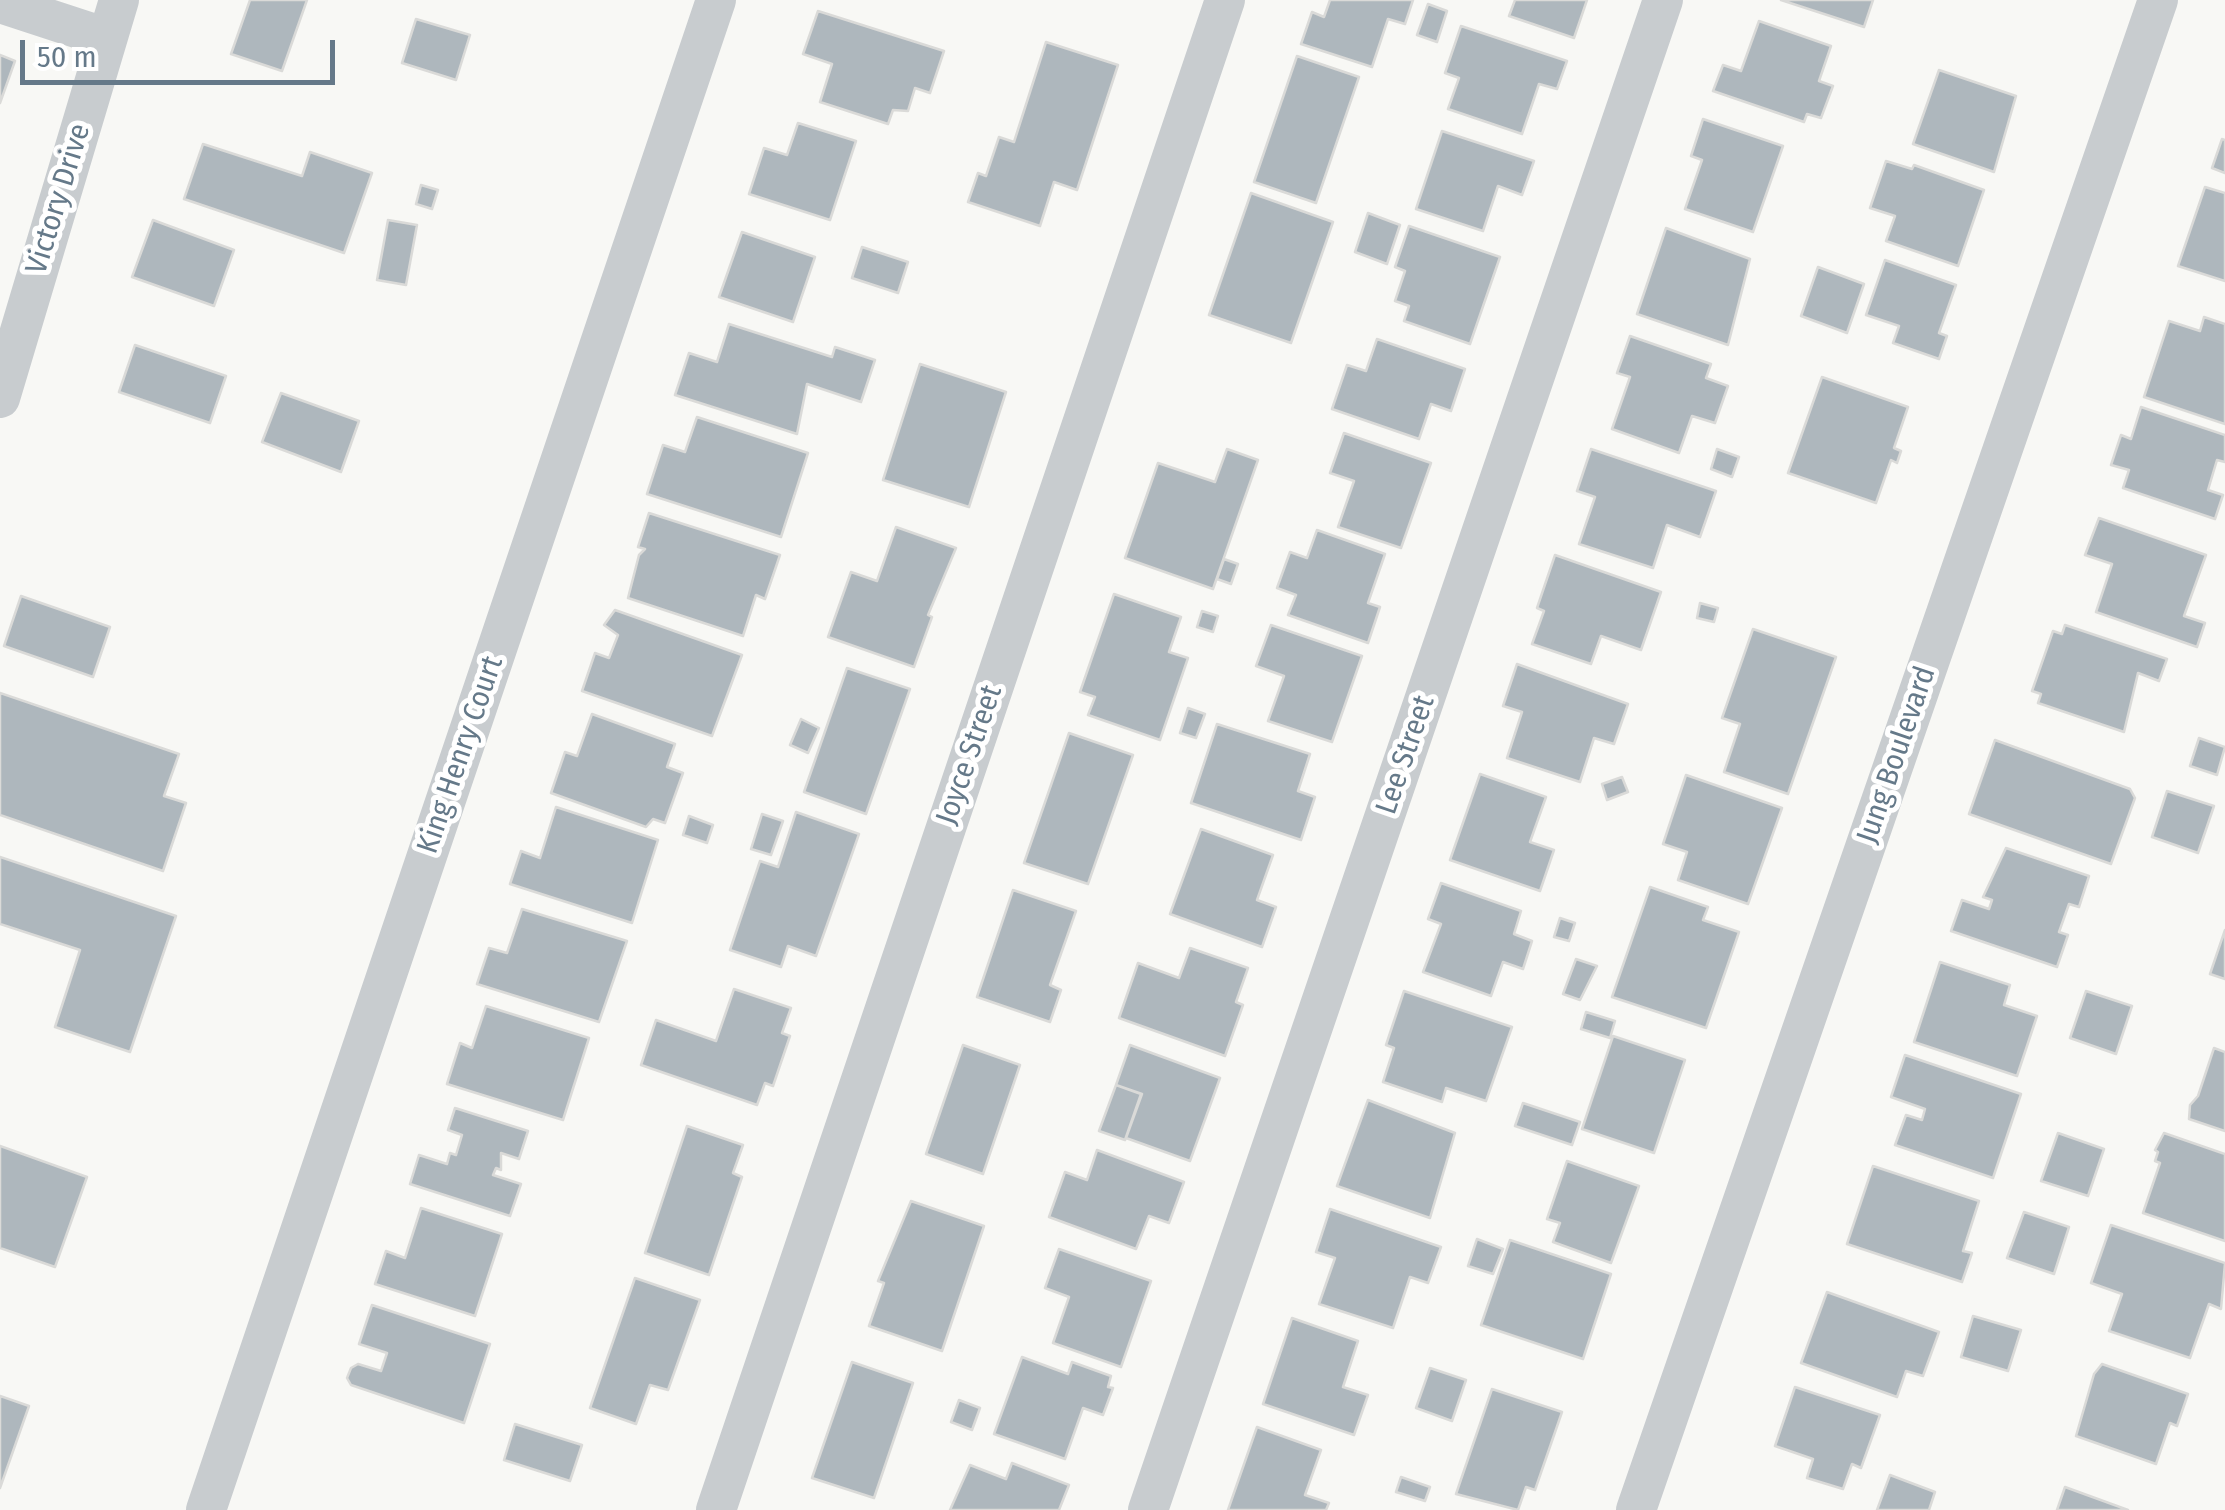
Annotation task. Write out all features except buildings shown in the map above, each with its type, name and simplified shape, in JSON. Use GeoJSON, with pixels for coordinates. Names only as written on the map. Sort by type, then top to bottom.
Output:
{"type":"FeatureCollection","features":[{"type":"Feature","properties":{"kind":"street","name":"Victory Drive"},"geometry":{"type":"LineString","coordinates":[[0,398],[119,0]]}},
{"type":"Feature","properties":{"kind":"street","name":"King Henry Court"},"geometry":{"type":"LineString","coordinates":[[206,1510],[716,0]]}},
{"type":"Feature","properties":{"kind":"street","name":"Joyce Street"},"geometry":{"type":"LineString","coordinates":[[716,1510],[1224,0]]}},
{"type":"Feature","properties":{"kind":"street","name":"Lee Street"},"geometry":{"type":"LineString","coordinates":[[1148,1510],[1663,0]]}},
{"type":"Feature","properties":{"kind":"street","name":"Jung Boulevard"},"geometry":{"type":"LineString","coordinates":[[1636,1510],[2158,0]]}},
{"type":"Feature","properties":{"kind":"street"},"geometry":{"type":"LineString","coordinates":[[0,2],[107,38]]}}]}
